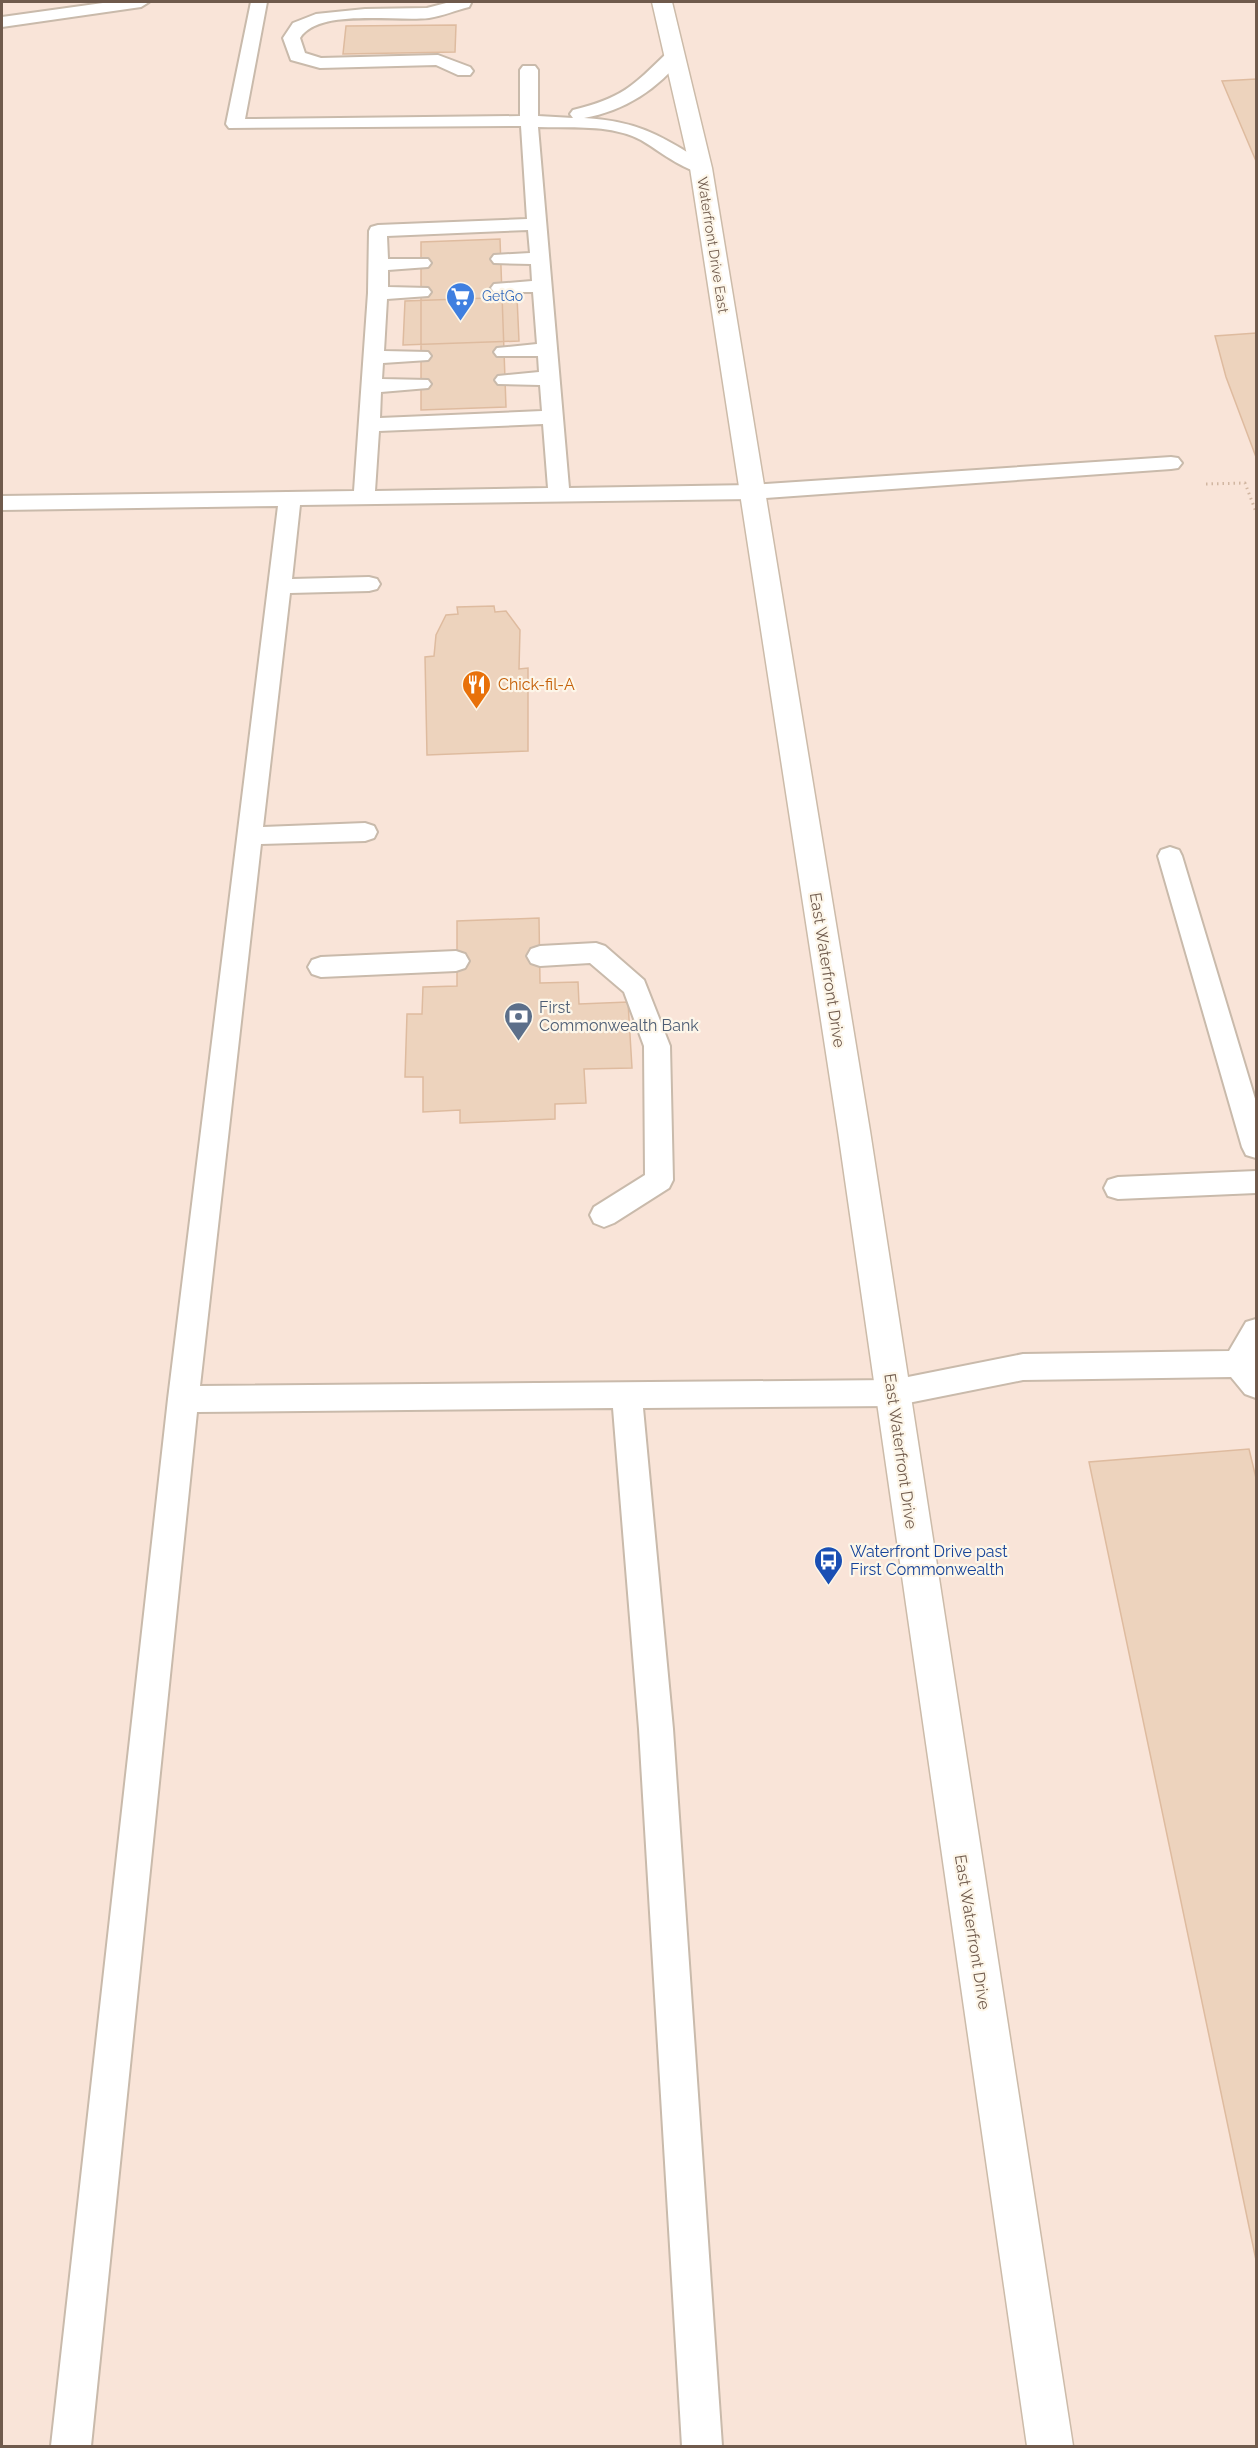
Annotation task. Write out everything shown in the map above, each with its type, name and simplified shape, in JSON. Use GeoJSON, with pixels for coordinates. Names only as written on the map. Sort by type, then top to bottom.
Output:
{"type":"FeatureCollection","features":[{"type":"Feature","properties":{"kind":"street","name":"Waterfront Drive East"},"geometry":{"type":"LineString","coordinates":[[662,2],[700,168],[752,492]]}},
{"type":"Feature","properties":{"kind":"street","name":"East Waterfront Drive"},"geometry":{"type":"LineString","coordinates":[[752,492],[852,1120],[1050,2446]]}},
{"type":"Feature","properties":{"kind":"lane"},"geometry":{"type":"LineString","coordinates":[[2,22],[141,2]]}},
{"type":"Feature","properties":{"kind":"lane"},"geometry":{"type":"LineString","coordinates":[[259,2],[235,124],[529,121],[614,125],[645,135],[700,168]]}},
{"type":"Feature","properties":{"kind":"lane"},"geometry":{"type":"LineString","coordinates":[[463,3],[428,13],[323,15],[300,22],[294,29],[291,46],[297,56],[320,63],[438,60],[464,71]]}},
{"type":"Feature","properties":{"kind":"lane"},"geometry":{"type":"LineString","coordinates":[[529,121],[604,110],[634,94],[674,56]]}},
{"type":"Feature","properties":{"kind":"lane"},"geometry":{"type":"LineString","coordinates":[[529,70],[529,121],[559,495]]}},
{"type":"Feature","properties":{"kind":"lane"},"geometry":{"type":"LineString","coordinates":[[364,497],[378,293],[378,231],[537,224]]}},
{"type":"Feature","properties":{"kind":"lane"},"geometry":{"type":"LineString","coordinates":[[501,259],[540,258]]}},
{"type":"Feature","properties":{"kind":"lane"},"geometry":{"type":"LineString","coordinates":[[378,265],[421,263]]}},
{"type":"Feature","properties":{"kind":"lane"},"geometry":{"type":"LineString","coordinates":[[501,288],[542,286]]}},
{"type":"Feature","properties":{"kind":"lane"},"geometry":{"type":"LineString","coordinates":[[378,293],[421,292]]}},
{"type":"Feature","properties":{"kind":"lane"},"geometry":{"type":"LineString","coordinates":[[504,352],[548,350]]}},
{"type":"Feature","properties":{"kind":"lane"},"geometry":{"type":"LineString","coordinates":[[373,357],[421,356]]}},
{"type":"Feature","properties":{"kind":"lane"},"geometry":{"type":"LineString","coordinates":[[505,380],[550,378]]}},
{"type":"Feature","properties":{"kind":"lane"},"geometry":{"type":"LineString","coordinates":[[372,386],[421,384]]}},
{"type":"Feature","properties":{"kind":"lane"},"geometry":{"type":"LineString","coordinates":[[370,425],[553,417]]}},
{"type":"Feature","properties":{"kind":"lane"},"geometry":{"type":"LineString","coordinates":[[2,503],[752,492],[1171,463]]}},
{"type":"Feature","properties":{"kind":"lane"},"geometry":{"type":"LineString","coordinates":[[71,2446],[183,1399],[290,499]]}},
{"type":"Feature","properties":{"kind":"lane"},"geometry":{"type":"LineString","coordinates":[[279,586],[369,584]]}},
{"type":"Feature","properties":{"kind":"lane"},"geometry":{"type":"LineString","coordinates":[[249,836],[365,832]]}},
{"type":"Feature","properties":{"kind":"lane"},"geometry":{"type":"LineString","coordinates":[[1170,856],[1257,1147]]}},
{"type":"Feature","properties":{"kind":"lane"},"geometry":{"type":"LineString","coordinates":[[540,956],[596,953],[635,987],[657,1046],[658,1180],[604,1215]]}},
{"type":"Feature","properties":{"kind":"lane"},"geometry":{"type":"LineString","coordinates":[[321,967],[456,961]]}},
{"type":"Feature","properties":{"kind":"lane"},"geometry":{"type":"LineString","coordinates":[[1118,1188],[1257,1182]]}},
{"type":"Feature","properties":{"kind":"lane"},"geometry":{"type":"LineString","coordinates":[[183,1399],[893,1393],[1023,1367],[1247,1375],[1257,1330]]}},
{"type":"Feature","properties":{"kind":"lane"},"geometry":{"type":"LineString","coordinates":[[627,1395],[656,1729],[702,2446]]}},
{"type":"Feature","properties":{"kind":"path"},"geometry":{"type":"LineString","coordinates":[[1200,484],[1245,483],[1257,512]]}},
{"type":"Feature","properties":{"kind":"shaded area"},"geometry":{"type":"Polygon","coordinates":[[[2,2],[1256,2],[1256,2446],[2,2446],[2,2]]]}},
{"type":"Feature","properties":{"kind":"building"},"geometry":{"type":"Polygon","coordinates":[[[456,25],[455,52],[343,54],[346,26],[456,25]]]}},
{"type":"Feature","properties":{"kind":"building"},"geometry":{"type":"Polygon","coordinates":[[[1256,79],[1256,161],[1222,81],[1256,79]]]}},
{"type":"Feature","properties":{"kind":"building","name":"GetGo"},"geometry":{"type":"Polygon","coordinates":[[[500,239],[506,407],[421,410],[421,242],[500,239]]]}},
{"type":"Feature","properties":{"kind":"building","name":"GetGo"},"geometry":{"type":"Polygon","coordinates":[[[517,297],[519,341],[403,345],[405,301],[517,297]]]}},
{"type":"Feature","properties":{"kind":"building"},"geometry":{"type":"Polygon","coordinates":[[[1256,333],[1256,457],[1226,377],[1215,336],[1256,333]]]}},
{"type":"Feature","properties":{"kind":"building","name":"Chick-fil-A"},"geometry":{"type":"Polygon","coordinates":[[[494,606],[495,612],[506,611],[520,630],[519,669],[528,668],[528,751],[427,755],[425,657],[434,656],[436,635],[446,615],[458,614],[457,607],[494,606]]]}},
{"type":"Feature","properties":{"kind":"building","name":"First Commonwealth Bank"},"geometry":{"type":"Polygon","coordinates":[[[539,918],[540,983],[578,982],[579,1004],[628,1002],[632,1068],[584,1069],[586,1103],[555,1104],[555,1119],[460,1123],[460,1110],[423,1112],[423,1077],[405,1077],[407,1014],[422,1014],[423,987],[457,986],[457,921],[539,918]]]}},
{"type":"Feature","properties":{"kind":"building"},"geometry":{"type":"Polygon","coordinates":[[[1249,1449],[1256,1478],[1256,2260],[1089,1462],[1249,1449]]]}},
{"type":"Feature","properties":{"kind":"place","name":"GetGo"},"geometry":{"type":"Point","coordinates":[461,322]}},
{"type":"Feature","properties":{"kind":"place","name":"Chick-fil-A"},"geometry":{"type":"Point","coordinates":[477,710]}},
{"type":"Feature","properties":{"kind":"place","name":"First Commonwealth Bank"},"geometry":{"type":"Point","coordinates":[518,1042]}},
{"type":"Feature","properties":{"kind":"place","name":"Waterfront Drive past First Commonwealth"},"geometry":{"type":"Point","coordinates":[829,1586]}}]}
